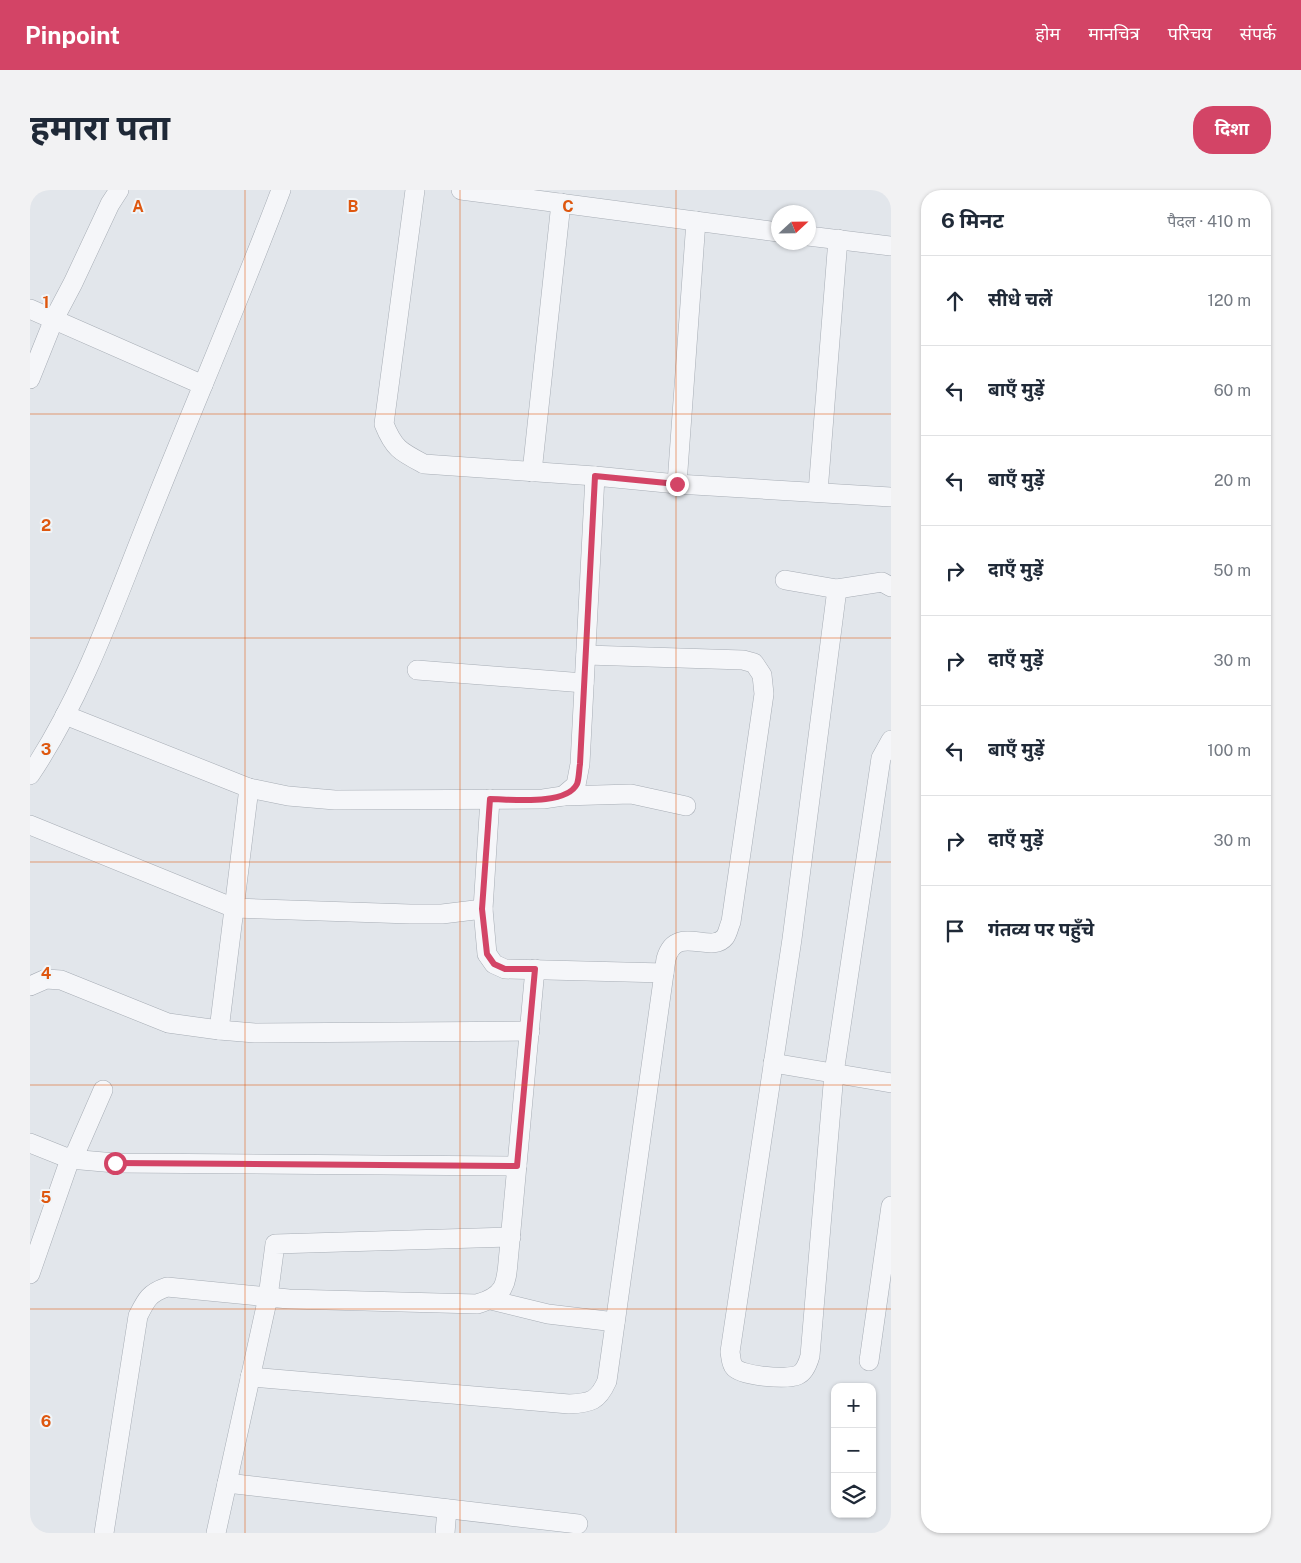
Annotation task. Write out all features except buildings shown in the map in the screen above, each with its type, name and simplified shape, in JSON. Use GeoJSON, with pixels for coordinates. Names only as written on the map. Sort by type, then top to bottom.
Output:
{"type":"FeatureCollection","features":[{"type":"Feature","properties":{"kind":"street"},"geometry":{"type":"LineString","coordinates":[[30,379],[54,319],[110,204],[119,190]]}},
{"type":"Feature","properties":{"kind":"street"},"geometry":{"type":"LineString","coordinates":[[30,775],[44,755],[65,715],[98,643],[254,262],[281,190]]}},
{"type":"Feature","properties":{"kind":"street"},"geometry":{"type":"LineString","coordinates":[[414,190],[384,424],[391,440],[403,454],[424,464],[595,476],[677,484],[891,497]]}},
{"type":"Feature","properties":{"kind":"street"},"geometry":{"type":"LineString","coordinates":[[461,190],[771,231]]}},
{"type":"Feature","properties":{"kind":"street"},"geometry":{"type":"LineString","coordinates":[[532,472],[561,203]]}},
{"type":"Feature","properties":{"kind":"street"},"geometry":{"type":"LineString","coordinates":[[677,484],[696,221]]}},
{"type":"Feature","properties":{"kind":"street"},"geometry":{"type":"LineString","coordinates":[[816,237],[891,246]]}},
{"type":"Feature","properties":{"kind":"street"},"geometry":{"type":"LineString","coordinates":[[818,492],[838,240]]}},
{"type":"Feature","properties":{"kind":"street"},"geometry":{"type":"LineString","coordinates":[[30,309],[203,386]]}},
{"type":"Feature","properties":{"kind":"street"},"geometry":{"type":"LineString","coordinates":[[563,796],[576,785],[580,764],[595,476]]}},
{"type":"Feature","properties":{"kind":"street"},"geometry":{"type":"LineString","coordinates":[[785,580],[837,589],[882,582],[891,587]]}},
{"type":"Feature","properties":{"kind":"street"},"geometry":{"type":"LineString","coordinates":[[837,589],[792,938],[730,1352],[733,1367],[740,1373],[783,1377],[798,1375],[807,1367],[810,1356],[834,1073],[882,758],[891,740]]}},
{"type":"Feature","properties":{"kind":"street"},"geometry":{"type":"LineString","coordinates":[[250,1376],[569,1404],[588,1403],[601,1394],[607,1381],[668,950],[686,940],[716,943],[725,937],[731,922],[764,694],[762,675],[754,663],[743,660],[586,655]]}},
{"type":"Feature","properties":{"kind":"street"},"geometry":{"type":"LineString","coordinates":[[417,670],[584,682]]}},
{"type":"Feature","properties":{"kind":"street"},"geometry":{"type":"LineString","coordinates":[[65,715],[249,788],[288,796],[335,800],[543,799],[563,796],[631,794],[686,806]]}},
{"type":"Feature","properties":{"kind":"street"},"geometry":{"type":"LineString","coordinates":[[219,1030],[249,788]]}},
{"type":"Feature","properties":{"kind":"street"},"geometry":{"type":"LineString","coordinates":[[490,799],[482,909],[487,954],[494,964],[505,969],[664,973]]}},
{"type":"Feature","properties":{"kind":"street"},"geometry":{"type":"LineString","coordinates":[[30,825],[234,908],[410,914],[442,914],[482,909]]}},
{"type":"Feature","properties":{"kind":"street"},"geometry":{"type":"LineString","coordinates":[[104,1533],[138,1316],[146,1300],[156,1291],[167,1287],[289,1300],[477,1304],[491,1300],[501,1292],[506,1280],[510,1244],[535,969]]}},
{"type":"Feature","properties":{"kind":"street"},"geometry":{"type":"LineString","coordinates":[[30,986],[46,979],[61,980],[168,1023],[219,1030],[255,1033],[530,1031]]}},
{"type":"Feature","properties":{"kind":"street"},"geometry":{"type":"LineString","coordinates":[[773,1063],[891,1082]]}},
{"type":"Feature","properties":{"kind":"street"},"geometry":{"type":"LineString","coordinates":[[30,1274],[70,1159],[76,1152],[103,1090]]}},
{"type":"Feature","properties":{"kind":"street"},"geometry":{"type":"LineString","coordinates":[[30,1143],[70,1159],[115,1163],[517,1166]]}},
{"type":"Feature","properties":{"kind":"street"},"geometry":{"type":"LineString","coordinates":[[868,1361],[888,1242],[891,1206]]}},
{"type":"Feature","properties":{"kind":"street"},"geometry":{"type":"LineString","coordinates":[[216,1533],[268,1297],[276,1244],[458,1238],[510,1244]]}},
{"type":"Feature","properties":{"kind":"street"},"geometry":{"type":"LineString","coordinates":[[491,1300],[548,1314],[615,1322]]}},
{"type":"Feature","properties":{"kind":"street"},"geometry":{"type":"LineString","coordinates":[[227,1483],[447,1509],[507,1524],[578,1524]]}},
{"type":"Feature","properties":{"kind":"street"},"geometry":{"type":"LineString","coordinates":[[445,1533],[447,1509]]}},
{"type":"Feature","properties":{"kind":"route"},"geometry":{"type":"LineString","coordinates":[[115,1163],[517,1166],[535,969],[505,969],[494,964],[487,954],[482,909],[490,799],[543,799],[563,796],[576,785],[580,764],[595,476],[677,484]]}}]}
